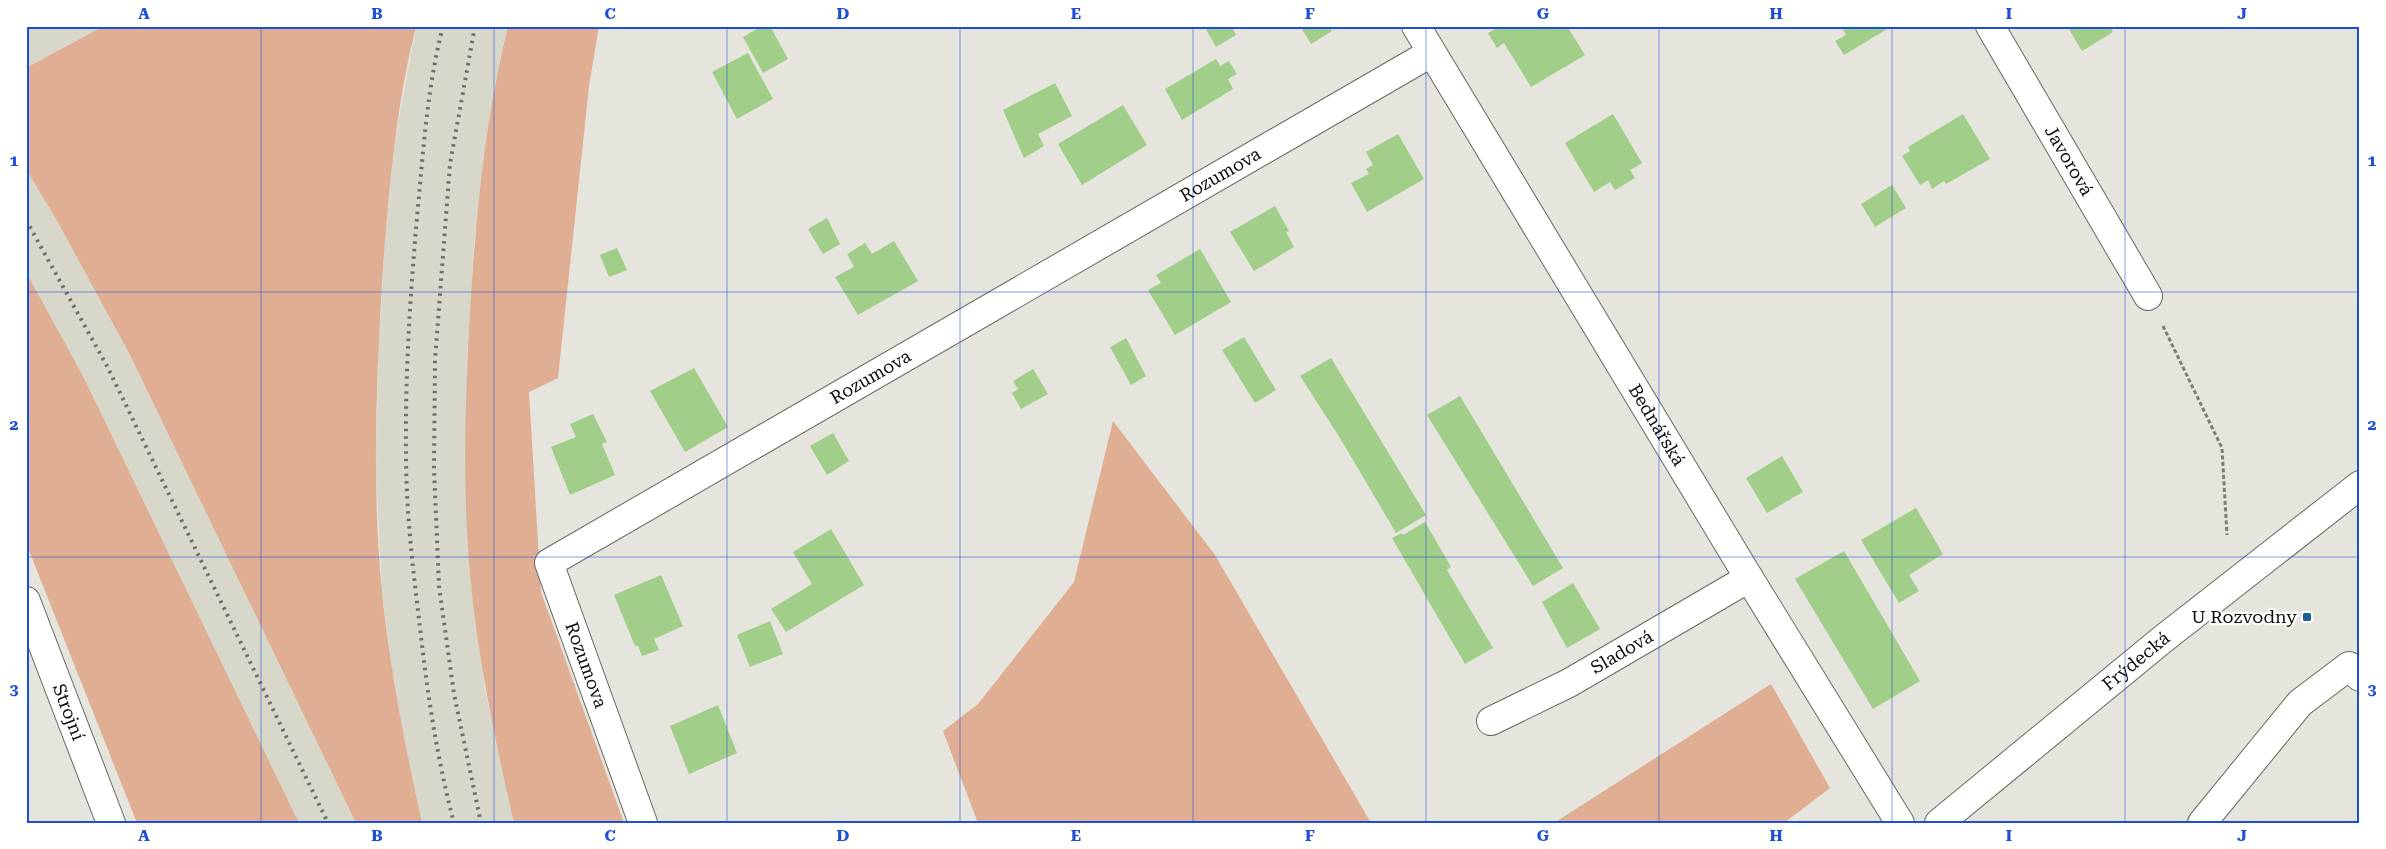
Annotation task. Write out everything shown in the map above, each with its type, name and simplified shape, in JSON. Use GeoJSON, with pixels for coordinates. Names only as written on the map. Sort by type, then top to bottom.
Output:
{"type":"FeatureCollection","features":[{"type":"Feature","properties":{"kind":"street","name":"Bednářská"},"geometry":{"type":"LineString","coordinates":[[1416,26],[1749,578],[1900,823]]}},
{"type":"Feature","properties":{"kind":"street","name":"Javorová"},"geometry":{"type":"LineString","coordinates":[[1990,26],[2148,296]]}},
{"type":"Feature","properties":{"kind":"street","name":"Rozumova"},"geometry":{"type":"LineString","coordinates":[[643,823],[549,563],[1431,53]]}},
{"type":"Feature","properties":{"kind":"street","name":"Frýdecká"},"geometry":{"type":"LineString","coordinates":[[1939,823],[2163,639],[2360,485]]}},
{"type":"Feature","properties":{"kind":"street","name":"Sladová"},"geometry":{"type":"LineString","coordinates":[[1491,721],[1569,683],[1749,578]]}},
{"type":"Feature","properties":{"kind":"street","name":"Strojní"},"geometry":{"type":"LineString","coordinates":[[26,601],[111,823]]}},
{"type":"Feature","properties":{"kind":"street"},"geometry":{"type":"LineString","coordinates":[[2202,823],[2300,703],[2349,666],[2360,677]]}},
{"type":"Feature","properties":{"kind":"path"},"geometry":{"type":"LineString","coordinates":[[2148,296],[2222,448],[2227,534]]}},
{"type":"Feature","properties":{"kind":"shaded area"},"geometry":{"type":"Polygon","coordinates":[[[26,26],[104,26],[26,68],[26,26]]]}},
{"type":"Feature","properties":{"kind":"shaded area"},"geometry":{"type":"Polygon","coordinates":[[[104,26],[416,26],[403,89],[393,153],[387,218],[378,360],[376,476],[379,554],[385,621],[399,708],[422,823],[356,823],[130,355],[56,219],[26,169],[26,68],[104,26]]]}},
{"type":"Feature","properties":{"kind":"shaded area"},"geometry":{"type":"Polygon","coordinates":[[[416,26],[508,26],[500,59],[474,242],[467,362],[466,469],[471,583],[485,690],[514,823],[422,823],[396,704],[382,591],[376,470],[378,358],[385,235],[392,156],[416,26]]]}},
{"type":"Feature","properties":{"kind":"shaded area"},"geometry":{"type":"Polygon","coordinates":[[[508,26],[599,26],[589,86],[558,378],[529,392],[541,592],[624,823],[514,823],[483,674],[474,614],[468,550],[465,482],[468,344],[475,238],[487,132],[508,26]]]}},
{"type":"Feature","properties":{"kind":"shaded area"},"geometry":{"type":"Polygon","coordinates":[[[26,169],[56,219],[130,355],[356,823],[299,823],[84,378],[26,272],[26,169]]]}},
{"type":"Feature","properties":{"kind":"shaded area"},"geometry":{"type":"Polygon","coordinates":[[[26,272],[84,378],[299,823],[137,823],[26,543],[26,272]]]}},
{"type":"Feature","properties":{"kind":"shaded area"},"geometry":{"type":"Polygon","coordinates":[[[1113,421],[1215,555],[1371,823],[978,823],[943,731],[978,704],[1074,582],[1113,421]]]}},
{"type":"Feature","properties":{"kind":"shaded area"},"geometry":{"type":"Polygon","coordinates":[[[1771,684],[1830,788],[1784,823],[1554,823],[1771,684]]]}},
{"type":"Feature","properties":{"kind":"building"},"geometry":{"type":"Polygon","coordinates":[[[762,26],[770,26],[788,59],[763,73],[743,37],[762,26]]]}},
{"type":"Feature","properties":{"kind":"building"},"geometry":{"type":"Polygon","coordinates":[[[1204,26],[1231,26],[1236,35],[1216,47],[1204,26]]]}},
{"type":"Feature","properties":{"kind":"building"},"geometry":{"type":"Polygon","coordinates":[[[1300,26],[1329,26],[1332,31],[1311,44],[1300,26]]]}},
{"type":"Feature","properties":{"kind":"building"},"geometry":{"type":"Polygon","coordinates":[[[1500,26],[1567,26],[1585,55],[1531,87],[1504,43],[1497,48],[1488,33],[1500,26]]]}},
{"type":"Feature","properties":{"kind":"building"},"geometry":{"type":"Polygon","coordinates":[[[1841,26],[1892,26],[1844,55],[1835,41],[1846,35],[1841,26]]]}},
{"type":"Feature","properties":{"kind":"building"},"geometry":{"type":"Polygon","coordinates":[[[2067,26],[2110,26],[2113,32],[2082,51],[2067,26]]]}},
{"type":"Feature","properties":{"kind":"building"},"geometry":{"type":"Polygon","coordinates":[[[748,53],[773,99],[737,119],[712,72],[748,53]]]}},
{"type":"Feature","properties":{"kind":"building"},"geometry":{"type":"Polygon","coordinates":[[[1216,59],[1220,66],[1229,61],[1237,74],[1228,79],[1233,89],[1182,120],[1165,89],[1216,59]]]}},
{"type":"Feature","properties":{"kind":"building"},"geometry":{"type":"Polygon","coordinates":[[[1055,83],[1072,116],[1038,134],[1044,146],[1024,158],[1003,110],[1055,83]]]}},
{"type":"Feature","properties":{"kind":"building"},"geometry":{"type":"Polygon","coordinates":[[[1123,105],[1147,145],[1082,185],[1058,144],[1123,105]]]}},
{"type":"Feature","properties":{"kind":"building"},"geometry":{"type":"Polygon","coordinates":[[[1613,114],[1642,163],[1630,170],[1635,178],[1615,190],[1610,182],[1594,192],[1565,143],[1613,114]]]}},
{"type":"Feature","properties":{"kind":"building"},"geometry":{"type":"Polygon","coordinates":[[[1963,114],[1990,159],[1946,184],[1944,181],[1932,189],[1928,180],[1920,185],[1902,156],[1910,151],[1908,147],[1963,114]]]}},
{"type":"Feature","properties":{"kind":"building"},"geometry":{"type":"Polygon","coordinates":[[[1398,134],[1424,179],[1367,212],[1351,183],[1369,174],[1366,169],[1373,165],[1366,152],[1398,134]]]}},
{"type":"Feature","properties":{"kind":"building"},"geometry":{"type":"Polygon","coordinates":[[[1892,185],[1906,208],[1875,227],[1861,204],[1892,185]]]}},
{"type":"Feature","properties":{"kind":"building"},"geometry":{"type":"Polygon","coordinates":[[[1275,206],[1289,231],[1286,232],[1294,247],[1254,271],[1230,232],[1275,206]]]}},
{"type":"Feature","properties":{"kind":"building"},"geometry":{"type":"Polygon","coordinates":[[[827,218],[840,244],[823,254],[808,229],[827,218]]]}},
{"type":"Feature","properties":{"kind":"building"},"geometry":{"type":"Polygon","coordinates":[[[894,241],[918,281],[858,315],[835,277],[854,267],[847,254],[865,243],[872,254],[894,241]]]}},
{"type":"Feature","properties":{"kind":"building"},"geometry":{"type":"Polygon","coordinates":[[[617,248],[627,270],[609,277],[600,255],[617,248]]]}},
{"type":"Feature","properties":{"kind":"building"},"geometry":{"type":"Polygon","coordinates":[[[1200,249],[1231,302],[1175,335],[1148,290],[1161,283],[1156,275],[1200,249]]]}},
{"type":"Feature","properties":{"kind":"building"},"geometry":{"type":"Polygon","coordinates":[[[1244,337],[1276,390],[1255,403],[1222,350],[1244,337]]]}},
{"type":"Feature","properties":{"kind":"building"},"geometry":{"type":"Polygon","coordinates":[[[1126,338],[1146,376],[1131,385],[1110,347],[1126,338]]]}},
{"type":"Feature","properties":{"kind":"building"},"geometry":{"type":"Polygon","coordinates":[[[1331,358],[1426,515],[1396,533],[1340,438],[1300,376],[1331,358]]]}},
{"type":"Feature","properties":{"kind":"building"},"geometry":{"type":"Polygon","coordinates":[[[694,368],[728,427],[685,452],[650,391],[694,368]]]}},
{"type":"Feature","properties":{"kind":"building"},"geometry":{"type":"Polygon","coordinates":[[[1033,369],[1048,394],[1021,409],[1012,393],[1018,389],[1013,381],[1033,369]]]}},
{"type":"Feature","properties":{"kind":"building"},"geometry":{"type":"Polygon","coordinates":[[[1460,396],[1563,568],[1533,586],[1427,415],[1460,396]]]}},
{"type":"Feature","properties":{"kind":"building"},"geometry":{"type":"Polygon","coordinates":[[[593,414],[607,442],[602,444],[615,475],[570,495],[551,447],[576,437],[570,424],[593,414]]]}},
{"type":"Feature","properties":{"kind":"building"},"geometry":{"type":"Polygon","coordinates":[[[833,433],[849,461],[827,475],[810,446],[833,433]]]}},
{"type":"Feature","properties":{"kind":"building"},"geometry":{"type":"Polygon","coordinates":[[[1782,456],[1803,492],[1767,513],[1746,478],[1782,456]]]}},
{"type":"Feature","properties":{"kind":"building"},"geometry":{"type":"Polygon","coordinates":[[[1916,508],[1943,554],[1909,575],[1919,591],[1899,603],[1861,540],[1916,508]]]}},
{"type":"Feature","properties":{"kind":"building"},"geometry":{"type":"Polygon","coordinates":[[[1425,522],[1451,567],[1447,570],[1493,648],[1465,664],[1392,538],[1402,533],[1403,535],[1425,522]]]}},
{"type":"Feature","properties":{"kind":"building"},"geometry":{"type":"Polygon","coordinates":[[[831,529],[864,585],[786,632],[771,609],[812,584],[793,552],[831,529]]]}},
{"type":"Feature","properties":{"kind":"building"},"geometry":{"type":"Polygon","coordinates":[[[1844,551],[1920,681],[1873,709],[1795,579],[1844,551]]]}},
{"type":"Feature","properties":{"kind":"building"},"geometry":{"type":"Polygon","coordinates":[[[661,575],[683,626],[654,639],[659,650],[642,656],[638,646],[635,646],[614,595],[661,575]]]}},
{"type":"Feature","properties":{"kind":"building"},"geometry":{"type":"Polygon","coordinates":[[[1573,583],[1600,629],[1567,648],[1542,602],[1573,583]]]}},
{"type":"Feature","properties":{"kind":"building"},"geometry":{"type":"Polygon","coordinates":[[[770,621],[783,654],[750,667],[737,635],[770,621]]]}},
{"type":"Feature","properties":{"kind":"building"},"geometry":{"type":"Polygon","coordinates":[[[718,705],[737,753],[689,774],[670,726],[718,705]]]}},
{"type":"Feature","properties":{"kind":"railway"},"geometry":{"type":"LineString","coordinates":[[26,30],[34,26]]}},
{"type":"Feature","properties":{"kind":"railway"},"geometry":{"type":"LineString","coordinates":[[443,26],[429,97],[417,218],[408,336],[406,455],[411,546],[430,707],[438,754],[454,823]]}},
{"type":"Feature","properties":{"kind":"railway"},"geometry":{"type":"LineString","coordinates":[[475,26],[450,164],[435,360],[434,469],[439,586],[454,694],[481,823]]}},
{"type":"Feature","properties":{"kind":"railway"},"geometry":{"type":"LineString","coordinates":[[26,220],[107,366],[328,823]]}},
{"type":"Feature","properties":{"kind":"place","name":"U Rozvodny"},"geometry":{"type":"Point","coordinates":[2307,617]}}]}
